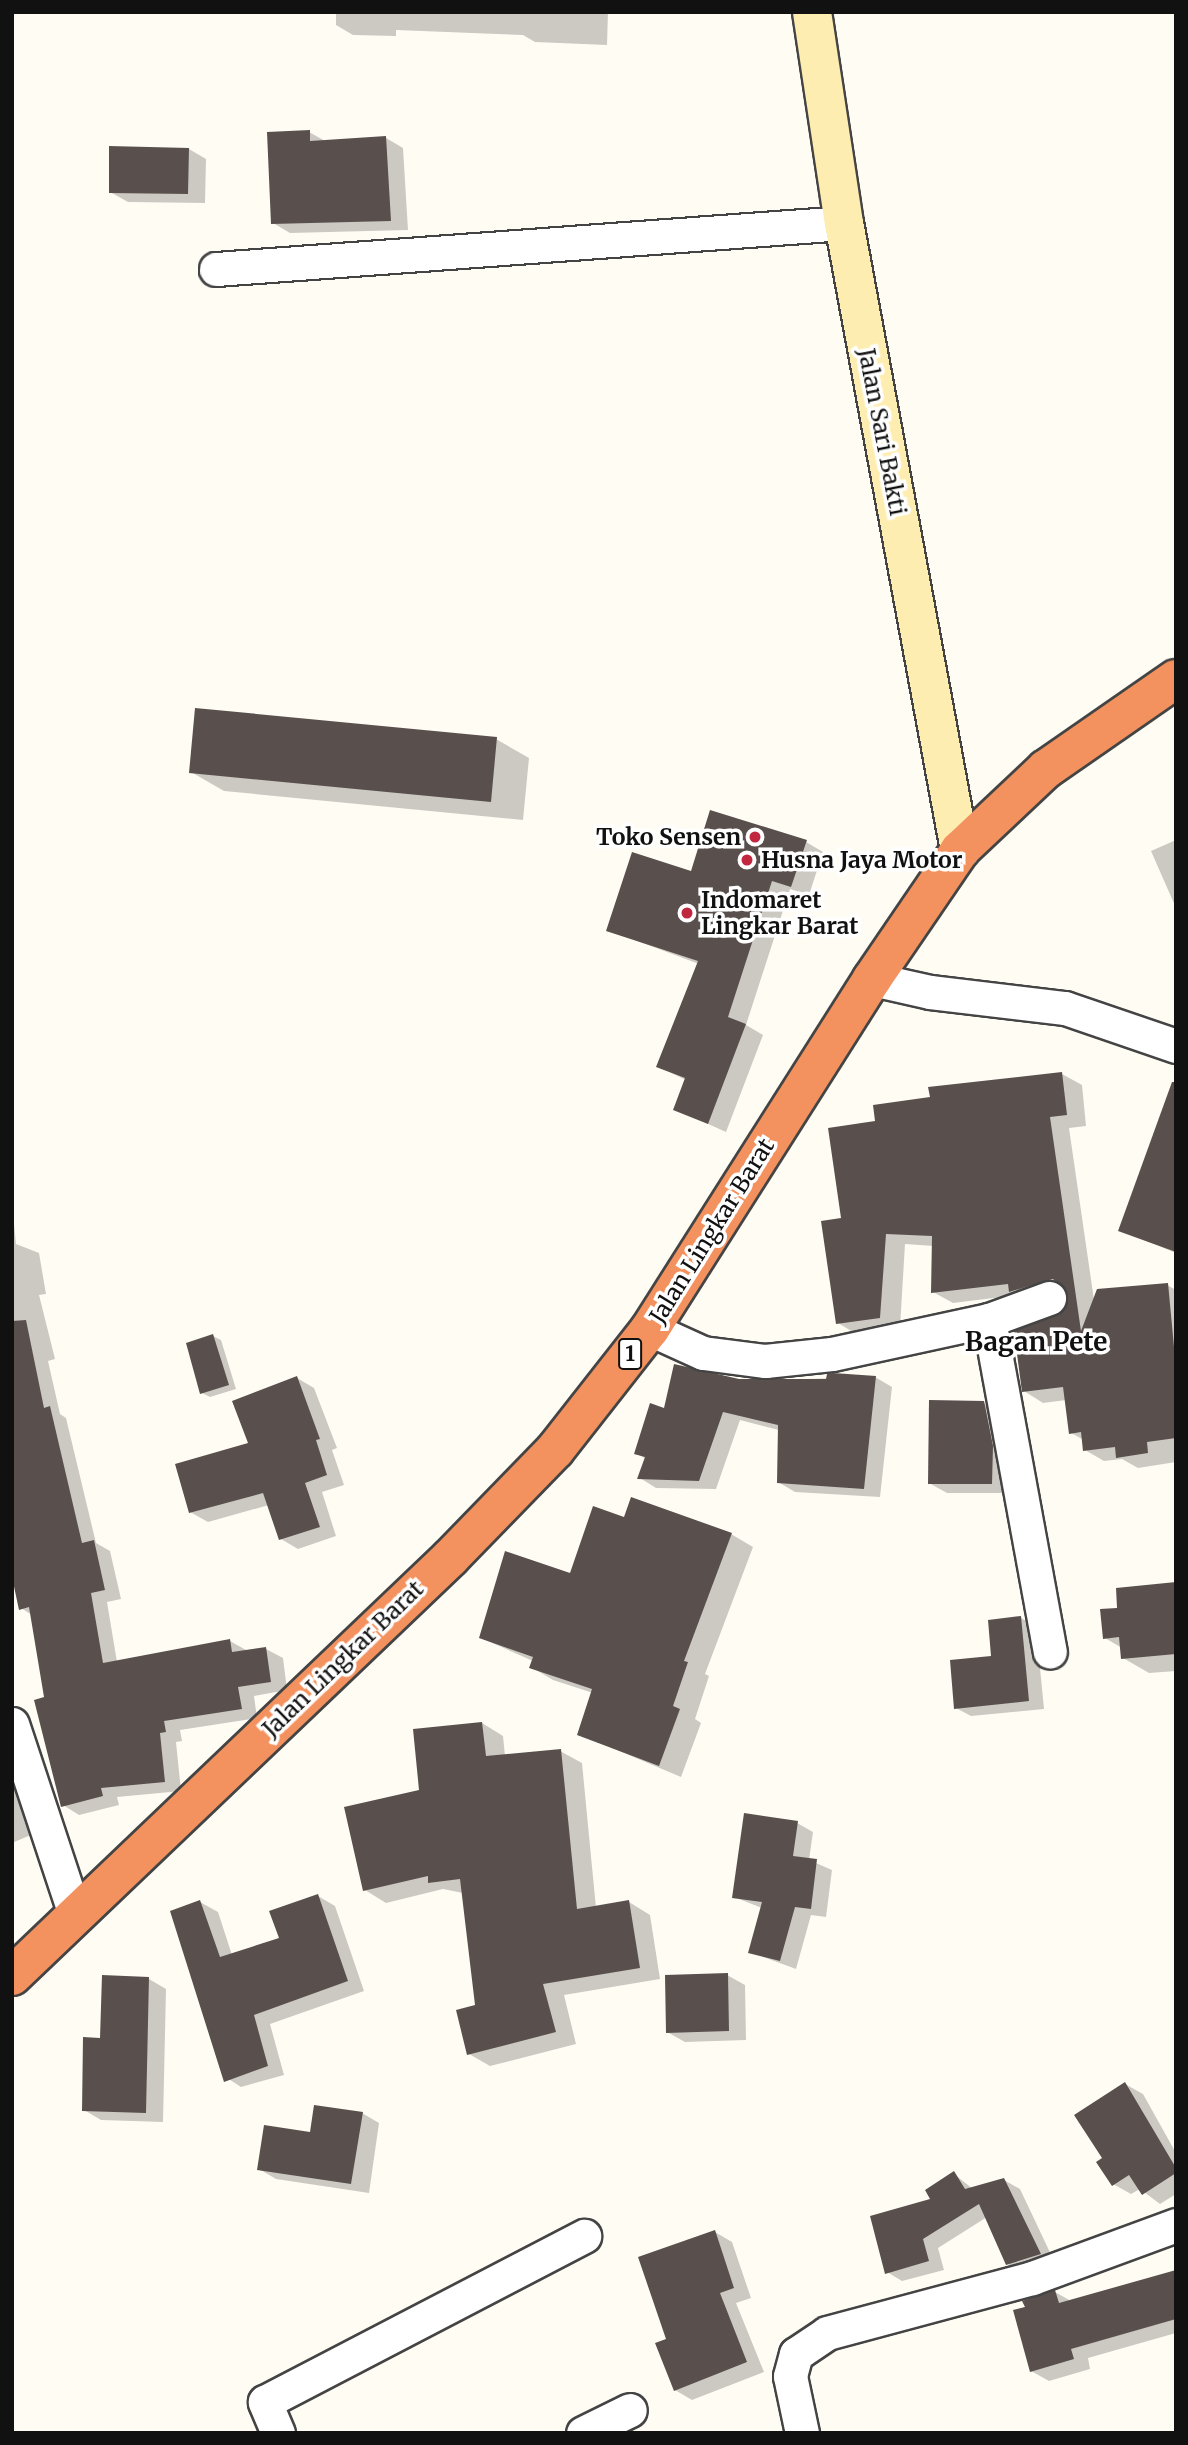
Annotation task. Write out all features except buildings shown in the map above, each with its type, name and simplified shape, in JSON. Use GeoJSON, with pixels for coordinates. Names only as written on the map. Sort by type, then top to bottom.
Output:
{"type":"FeatureCollection","features":[{"type":"Feature","properties":{"kind":"highway","name":"Jalan Lingkar Barat"},"geometry":{"type":"LineString","coordinates":[[12,1976],[452,1557],[555,1450],[650,1329],[872,979],[960,850],[1046,769],[1176,679]]}},
{"type":"Feature","properties":{"kind":"main road","name":"Jalan Sari Bakti"},"geometry":{"type":"LineString","coordinates":[[812,12],[844,223],[960,850]]}},
{"type":"Feature","properties":{"kind":"street"},"geometry":{"type":"LineString","coordinates":[[216,269],[844,223]]}},
{"type":"Feature","properties":{"kind":"street"},"geometry":{"type":"LineString","coordinates":[[872,979],[930,992],[1065,1008],[1176,1046]]}},
{"type":"Feature","properties":{"kind":"street"},"geometry":{"type":"LineString","coordinates":[[650,1329],[703,1353],[765,1361],[832,1354],[989,1320],[1049,1298]]}},
{"type":"Feature","properties":{"kind":"street"},"geometry":{"type":"LineString","coordinates":[[989,1320],[1050,1651]]}},
{"type":"Feature","properties":{"kind":"street"},"geometry":{"type":"LineString","coordinates":[[12,1724],[75,1915]]}},
{"type":"Feature","properties":{"kind":"street"},"geometry":{"type":"LineString","coordinates":[[802,2433],[790,2376],[796,2354],[827,2333],[1032,2278],[1176,2225]]}},
{"type":"Feature","properties":{"kind":"street"},"geometry":{"type":"LineString","coordinates":[[278,2433],[265,2402],[584,2236]]}},
{"type":"Feature","properties":{"kind":"street"},"geometry":{"type":"LineString","coordinates":[[583,2433],[629,2410]]}},
{"type":"Feature","properties":{"kind":"place","name":"Toko Sensen"},"geometry":{"type":"Point","coordinates":[755,837]}},
{"type":"Feature","properties":{"kind":"place","name":"Husna Jaya Motor"},"geometry":{"type":"Point","coordinates":[747,860]}},
{"type":"Feature","properties":{"kind":"place","name":"Indomaret Lingkar Barat"},"geometry":{"type":"Point","coordinates":[687,913]}},
{"type":"Feature","properties":{"kind":"district","name":"Bagan Pete"},"geometry":{"type":"Point","coordinates":[1036,1342]}}]}
